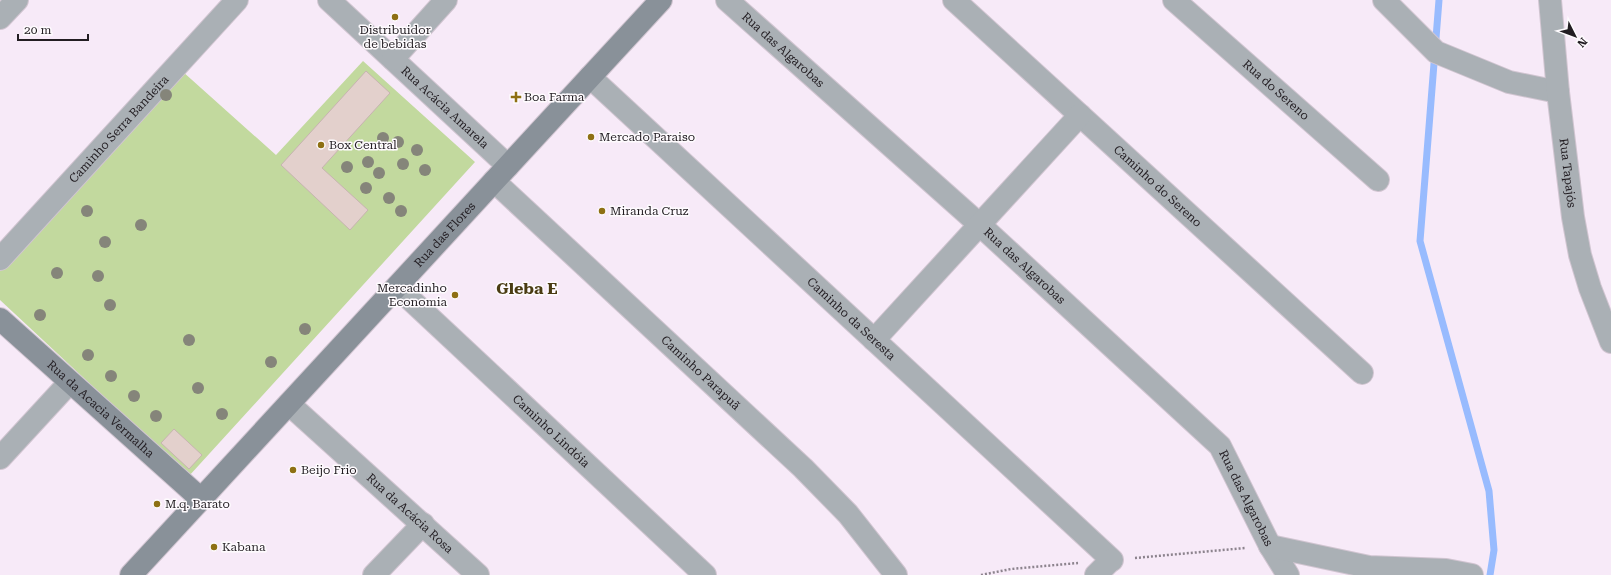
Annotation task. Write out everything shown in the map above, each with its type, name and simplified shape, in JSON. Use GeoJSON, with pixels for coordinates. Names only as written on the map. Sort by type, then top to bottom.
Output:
{"type":"FeatureCollection","features":[{"type":"Feature","properties":{"kind":"street"},"geometry":{"type":"LineString","coordinates":[[0,18],[17,0]]}},
{"type":"Feature","properties":{"kind":"street","name":"Caminho Serra Bandeira"},"geometry":{"type":"LineString","coordinates":[[0,259],[237,0]]}},
{"type":"Feature","properties":{"kind":"street","name":"Rua Acácia Amarela"},"geometry":{"type":"LineString","coordinates":[[329,0],[392,59],[501,174]]}},
{"type":"Feature","properties":{"kind":"street"},"geometry":{"type":"LineString","coordinates":[[392,59],[446,0]]}},
{"type":"Feature","properties":{"kind":"street","name":"Rua das Flores"},"geometry":{"type":"LineString","coordinates":[[131,575],[661,0]]}},
{"type":"Feature","properties":{"kind":"street","name":"Rua das Algarobas"},"geometry":{"type":"LineString","coordinates":[[727,0],[980,225],[1220,446],[1277,565]]}},
{"type":"Feature","properties":{"kind":"street","name":"Caminho do Sereno"},"geometry":{"type":"LineString","coordinates":[[954,0],[1362,373]]}},
{"type":"Feature","properties":{"kind":"street","name":"Rua do Sereno"},"geometry":{"type":"LineString","coordinates":[[1174,0],[1378,180]]}},
{"type":"Feature","properties":{"kind":"street","name":"Rua Tapajós"},"geometry":{"type":"LineString","coordinates":[[1550,0],[1558,92],[1573,217],[1580,255],[1590,288],[1611,342]]}},
{"type":"Feature","properties":{"kind":"street"},"geometry":{"type":"LineString","coordinates":[[1388,3],[1436,52],[1509,82],[1558,92]]}},
{"type":"Feature","properties":{"kind":"street","name":"Caminho da Seresta"},"geometry":{"type":"LineString","coordinates":[[590,77],[1111,560],[1096,575]]}},
{"type":"Feature","properties":{"kind":"street"},"geometry":{"type":"LineString","coordinates":[[874,340],[1080,116]]}},
{"type":"Feature","properties":{"kind":"street","name":"Caminho Parapuã"},"geometry":{"type":"LineString","coordinates":[[501,174],[803,468],[848,514],[896,575]]}},
{"type":"Feature","properties":{"kind":"street","name":"Caminho Lindóia"},"geometry":{"type":"LineString","coordinates":[[397,287],[705,575]]}},
{"type":"Feature","properties":{"kind":"street","name":"Rua da Acacia Vermalha"},"geometry":{"type":"LineString","coordinates":[[0,319],[201,499]]}},
{"type":"Feature","properties":{"kind":"street"},"geometry":{"type":"LineString","coordinates":[[0,458],[70,382]]}},
{"type":"Feature","properties":{"kind":"street","name":"Rua da Acácia Rosa"},"geometry":{"type":"LineString","coordinates":[[289,404],[478,575]]}},
{"type":"Feature","properties":{"kind":"street"},"geometry":{"type":"LineString","coordinates":[[374,575],[422,524]]}},
{"type":"Feature","properties":{"kind":"street"},"geometry":{"type":"LineString","coordinates":[[1277,565],[1446,570],[1470,574]]}},
{"type":"Feature","properties":{"kind":"green space"},"geometry":{"type":"Polygon","coordinates":[[[363,61],[475,162],[189,476],[0,300],[0,267],[182,71],[276,155],[363,61]]]}},
{"type":"Feature","properties":{"kind":"building","name":"Box Central"},"geometry":{"type":"Polygon","coordinates":[[[366,71],[390,93],[322,168],[368,210],[350,230],[281,165],[366,71]]]}},
{"type":"Feature","properties":{"kind":"building"},"geometry":{"type":"Polygon","coordinates":[[[174,429],[202,455],[189,469],[161,443],[174,429]]]}},
{"type":"Feature","properties":{"kind":"waterway"},"geometry":{"type":"LineString","coordinates":[[1439,0],[1420,241],[1489,491],[1494,550],[1490,575]]}},
{"type":"Feature","properties":{"kind":"place","name":"Distribuidor de bebidas"},"geometry":{"type":"Point","coordinates":[395,17]}},
{"type":"Feature","properties":{"kind":"place","name":"Boa Farma"},"geometry":{"type":"Point","coordinates":[516,97]}},
{"type":"Feature","properties":{"kind":"place","name":"Mercado Paraiso"},"geometry":{"type":"Point","coordinates":[591,137]}},
{"type":"Feature","properties":{"kind":"place","name":"Box Central"},"geometry":{"type":"Point","coordinates":[321,145]}},
{"type":"Feature","properties":{"kind":"place","name":"Miranda Cruz"},"geometry":{"type":"Point","coordinates":[602,211]}},
{"type":"Feature","properties":{"kind":"place","name":"Mercadinho Economia"},"geometry":{"type":"Point","coordinates":[455,295]}},
{"type":"Feature","properties":{"kind":"place","name":"Beijo Frio"},"geometry":{"type":"Point","coordinates":[293,470]}},
{"type":"Feature","properties":{"kind":"place","name":"M.q. Barato"},"geometry":{"type":"Point","coordinates":[157,504]}},
{"type":"Feature","properties":{"kind":"place","name":"Kabana"},"geometry":{"type":"Point","coordinates":[214,547]}},
{"type":"Feature","properties":{"kind":"district","name":"Gleba E"},"geometry":{"type":"Point","coordinates":[527,288]}}]}
